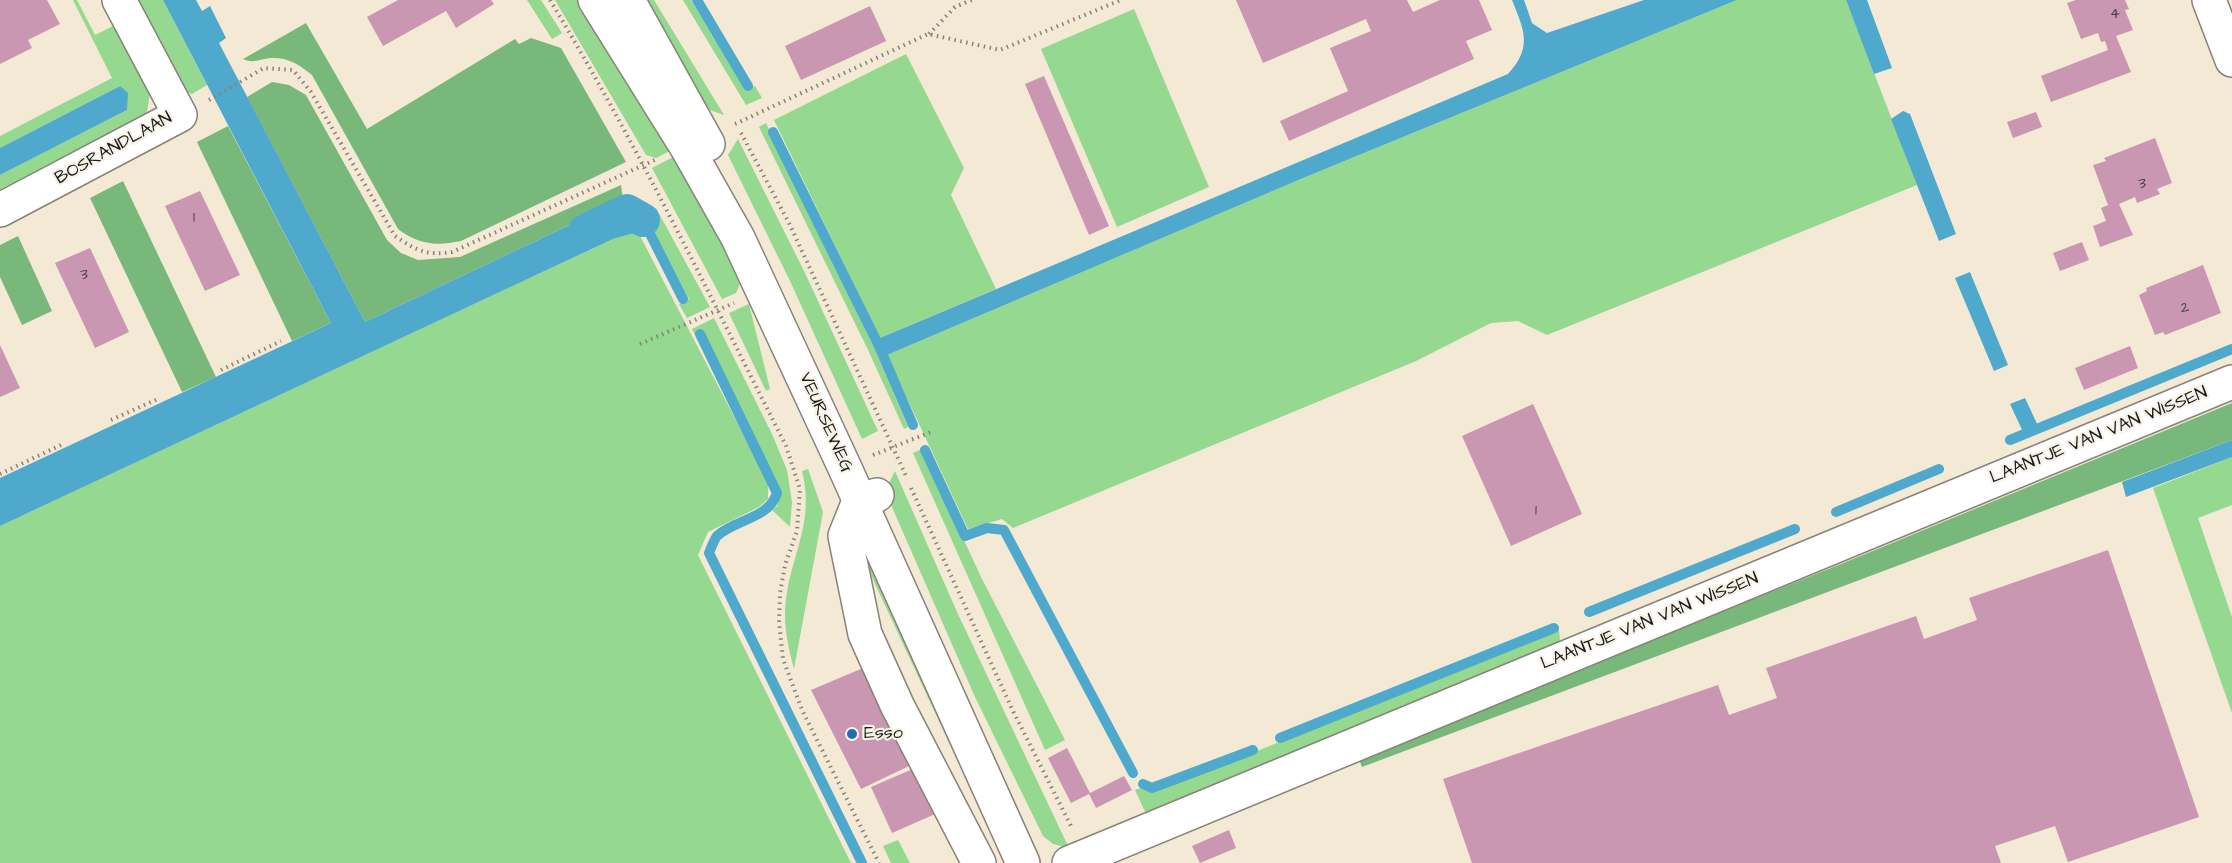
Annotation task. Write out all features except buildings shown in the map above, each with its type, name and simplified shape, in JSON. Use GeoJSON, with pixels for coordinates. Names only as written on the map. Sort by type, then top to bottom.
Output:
{"type":"FeatureCollection","features":[{"type":"Feature","properties":{"kind":"main road","name":"BOSRANDLAAN"},"geometry":{"type":"LineString","coordinates":[[0,210],[180,115],[119,0]]}},
{"type":"Feature","properties":{"kind":"main road","name":"VEURSEWEG"},"geometry":{"type":"LineString","coordinates":[[595,0],[696,142],[755,234],[861,460],[868,498],[1023,863]]}},
{"type":"Feature","properties":{"kind":"main road","name":"VEURSEWEG"},"geometry":{"type":"LineString","coordinates":[[628,0],[763,290],[868,498],[1043,863]]}},
{"type":"Feature","properties":{"kind":"main road"},"geometry":{"type":"LineString","coordinates":[[2209,0],[2232,60]]}},
{"type":"Feature","properties":{"kind":"main road","name":"LAANTJE VAN VAN WISSEN"},"geometry":{"type":"LineString","coordinates":[[1077,859],[2232,382]]}},
{"type":"Feature","properties":{"kind":"main road"},"geometry":{"type":"LineString","coordinates":[[868,498],[844,536],[865,634],[897,705],[979,863]]}},
{"type":"Feature","properties":{"kind":"path"},"geometry":{"type":"LineString","coordinates":[[550,0],[588,62],[643,165],[786,446],[800,489],[797,531],[785,565],[780,593],[779,622],[783,659],[802,710],[879,863]]}},
{"type":"Feature","properties":{"kind":"path"},"geometry":{"type":"LineString","coordinates":[[210,99],[264,68],[294,70],[311,92],[395,236],[412,248],[432,255],[452,252],[736,124],[928,34],[955,7],[972,0]]}},
{"type":"Feature","properties":{"kind":"path"},"geometry":{"type":"LineString","coordinates":[[928,34],[1000,50],[1121,0]]}},
{"type":"Feature","properties":{"kind":"path"},"geometry":{"type":"LineString","coordinates":[[732,115],[789,223],[894,447],[1077,859]]}},
{"type":"Feature","properties":{"kind":"path"},"geometry":{"type":"LineString","coordinates":[[640,344],[763,290]]}},
{"type":"Feature","properties":{"kind":"path"},"geometry":{"type":"LineString","coordinates":[[221,370],[281,341]]}},
{"type":"Feature","properties":{"kind":"path"},"geometry":{"type":"LineString","coordinates":[[111,420],[160,398]]}},
{"type":"Feature","properties":{"kind":"path"},"geometry":{"type":"LineString","coordinates":[[861,460],[931,432]]}},
{"type":"Feature","properties":{"kind":"path"},"geometry":{"type":"LineString","coordinates":[[0,474],[60,445]]}},
{"type":"Feature","properties":{"kind":"green space"},"geometry":{"type":"Polygon","coordinates":[[[73,0],[77,0],[95,35],[117,24],[150,93],[147,112],[135,128],[0,199],[0,175],[127,110],[120,86],[0,148],[0,136],[112,78],[73,0]]]}},
{"type":"Feature","properties":{"kind":"green space"},"geometry":{"type":"Polygon","coordinates":[[[132,0],[163,0],[207,85],[192,94],[178,89],[132,0]]]}},
{"type":"Feature","properties":{"kind":"green space"},"geometry":{"type":"Polygon","coordinates":[[[527,0],[541,0],[562,33],[552,39],[527,0]]]}},
{"type":"Feature","properties":{"kind":"green space"},"geometry":{"type":"Polygon","coordinates":[[[555,0],[582,0],[676,148],[656,158],[646,155],[555,0]]]}},
{"type":"Feature","properties":{"kind":"green space"},"geometry":{"type":"Polygon","coordinates":[[[637,0],[654,0],[724,115],[701,107],[637,0]]]}},
{"type":"Feature","properties":{"kind":"green space"},"geometry":{"type":"Polygon","coordinates":[[[683,0],[691,0],[745,90],[755,86],[762,98],[746,105],[683,0]]]}},
{"type":"Feature","properties":{"kind":"green space"},"geometry":{"type":"Polygon","coordinates":[[[1737,0],[1846,0],[1917,185],[1547,335],[1518,321],[1491,323],[1416,361],[1013,528],[1002,519],[968,529],[887,355],[1308,176],[1737,0]]]}},
{"type":"Feature","properties":{"kind":"green space"},"geometry":{"type":"Polygon","coordinates":[[[1134,9],[1209,187],[1117,227],[1041,49],[1134,9]]]}},
{"type":"Feature","properties":{"kind":"green space"},"geometry":{"type":"Polygon","coordinates":[[[306,23],[367,129],[515,39],[519,44],[531,38],[561,48],[626,162],[461,241],[436,244],[413,238],[398,229],[312,75],[288,60],[243,59],[306,23]]]}},
{"type":"Feature","properties":{"kind":"green space"},"geometry":{"type":"Polygon","coordinates":[[[906,54],[964,168],[951,195],[996,289],[880,338],[774,120],[906,54]]]}},
{"type":"Feature","properties":{"kind":"green space"},"geometry":{"type":"Polygon","coordinates":[[[272,82],[289,85],[306,95],[387,240],[401,253],[418,260],[460,257],[621,185],[624,208],[578,221],[365,322],[247,97],[272,82]]]}},
{"type":"Feature","properties":{"kind":"green space"},"geometry":{"type":"Polygon","coordinates":[[[766,123],[875,349],[908,427],[904,429],[759,127],[766,123]]]}},
{"type":"Feature","properties":{"kind":"green space"},"geometry":{"type":"Polygon","coordinates":[[[228,126],[331,323],[292,341],[197,142],[228,126]]]}},
{"type":"Feature","properties":{"kind":"green space"},"geometry":{"type":"Polygon","coordinates":[[[738,139],[805,273],[878,431],[862,439],[790,281],[728,155],[738,139]]]}},
{"type":"Feature","properties":{"kind":"green space"},"geometry":{"type":"Polygon","coordinates":[[[679,154],[725,235],[740,284],[736,293],[722,299],[652,168],[679,154]]]}},
{"type":"Feature","properties":{"kind":"green space"},"geometry":{"type":"Polygon","coordinates":[[[123,181],[216,377],[182,392],[90,198],[123,181]]]}},
{"type":"Feature","properties":{"kind":"green space"},"geometry":{"type":"Polygon","coordinates":[[[656,208],[710,307],[687,318],[679,304],[689,299],[642,214],[656,208]]]}},
{"type":"Feature","properties":{"kind":"green space"},"geometry":{"type":"Polygon","coordinates":[[[638,232],[768,482],[768,499],[759,507],[708,532],[698,555],[851,863],[0,863],[0,526],[613,239],[638,232]]]}},
{"type":"Feature","properties":{"kind":"green space"},"geometry":{"type":"Polygon","coordinates":[[[18,236],[52,311],[22,325],[0,277],[0,245],[18,236]]]}},
{"type":"Feature","properties":{"kind":"green space"},"geometry":{"type":"Polygon","coordinates":[[[749,304],[770,389],[766,391],[729,313],[749,304]]]}},
{"type":"Feature","properties":{"kind":"green space"},"geometry":{"type":"Polygon","coordinates":[[[714,318],[772,434],[787,470],[792,502],[790,527],[772,510],[777,506],[780,490],[704,332],[695,335],[692,329],[714,318]]]}},
{"type":"Feature","properties":{"kind":"green space"},"geometry":{"type":"Polygon","coordinates":[[[2232,403],[2232,440],[1362,767],[1358,757],[1841,564],[2232,403]]]}},
{"type":"Feature","properties":{"kind":"green space"},"geometry":{"type":"Polygon","coordinates":[[[922,449],[981,577],[1065,740],[1045,750],[913,453],[922,449]]]}},
{"type":"Feature","properties":{"kind":"green space"},"geometry":{"type":"Polygon","coordinates":[[[2232,457],[2232,505],[2198,518],[2232,617],[2232,713],[2153,488],[2232,457]]]}},
{"type":"Feature","properties":{"kind":"green space"},"geometry":{"type":"Polygon","coordinates":[[[808,469],[823,512],[794,669],[786,631],[785,611],[790,576],[805,519],[805,488],[802,471],[808,469]]]}},
{"type":"Feature","properties":{"kind":"green space"},"geometry":{"type":"Polygon","coordinates":[[[895,471],[957,612],[1069,848],[1053,844],[1043,836],[975,697],[885,491],[895,471]]]}},
{"type":"Feature","properties":{"kind":"green space"},"geometry":{"type":"Polygon","coordinates":[[[865,546],[1005,863],[863,558],[865,546]]]}},
{"type":"Feature","properties":{"kind":"green space"},"geometry":{"type":"Polygon","coordinates":[[[1559,629],[1560,641],[1553,647],[1148,818],[1135,790],[1141,788],[1153,793],[1559,629]]]}},
{"type":"Feature","properties":{"kind":"green space"},"geometry":{"type":"Polygon","coordinates":[[[898,840],[910,863],[891,863],[883,846],[898,840]]]}},
{"type":"Feature","properties":{"kind":"water"},"geometry":{"type":"Polygon","coordinates":[[[163,0],[196,0],[202,11],[210,6],[226,38],[219,43],[365,322],[578,221],[624,208],[638,232],[613,239],[0,526],[0,478],[331,323],[163,0]]]}},
{"type":"Feature","properties":{"kind":"water"},"geometry":{"type":"Polygon","coordinates":[[[1512,0],[1524,0],[1532,23],[1547,33],[1644,0],[1737,0],[1308,176],[887,355],[875,349],[880,338],[1508,74],[1521,55],[1524,38],[1512,0]]]}},
{"type":"Feature","properties":{"kind":"water"},"geometry":{"type":"Polygon","coordinates":[[[1846,0],[1867,0],[1892,68],[1874,74],[1846,0]]]}},
{"type":"Feature","properties":{"kind":"water"},"geometry":{"type":"Polygon","coordinates":[[[120,86],[128,93],[127,110],[0,175],[0,148],[120,86]]]}},
{"type":"Feature","properties":{"kind":"water"},"geometry":{"type":"Polygon","coordinates":[[[1903,111],[1910,114],[1956,234],[1939,241],[1891,119],[1903,111]]]}},
{"type":"Feature","properties":{"kind":"water"},"geometry":{"type":"Polygon","coordinates":[[[1970,272],[2008,365],[1994,371],[1955,278],[1970,272]]]}},
{"type":"Feature","properties":{"kind":"water"},"geometry":{"type":"Polygon","coordinates":[[[2025,398],[2039,428],[2024,434],[2010,404],[2025,398]]]}},
{"type":"Feature","properties":{"kind":"water"},"geometry":{"type":"Polygon","coordinates":[[[2232,440],[2232,457],[2126,497],[2122,482],[2232,440]]]}},
{"type":"Feature","properties":{"kind":"waterway"},"geometry":{"type":"LineString","coordinates":[[697,0],[748,86]]}},
{"type":"Feature","properties":{"kind":"waterway"},"geometry":{"type":"LineString","coordinates":[[773,132],[878,344],[913,425]]}},
{"type":"Feature","properties":{"kind":"waterway"},"geometry":{"type":"LineString","coordinates":[[585,231],[627,211],[643,220]]}},
{"type":"Feature","properties":{"kind":"waterway"},"geometry":{"type":"LineString","coordinates":[[643,220],[683,299]]}},
{"type":"Feature","properties":{"kind":"waterway"},"geometry":{"type":"LineString","coordinates":[[700,334],[777,493],[773,502],[759,514],[724,530],[717,536],[709,553],[862,863]]}},
{"type":"Feature","properties":{"kind":"waterway"},"geometry":{"type":"LineString","coordinates":[[2010,440],[2232,349]]}},
{"type":"Feature","properties":{"kind":"waterway"},"geometry":{"type":"LineString","coordinates":[[925,450],[965,536],[987,528],[1004,530],[1133,773]]}},
{"type":"Feature","properties":{"kind":"waterway"},"geometry":{"type":"LineString","coordinates":[[1836,512],[1939,469]]}},
{"type":"Feature","properties":{"kind":"waterway"},"geometry":{"type":"LineString","coordinates":[[1589,612],[1795,529]]}},
{"type":"Feature","properties":{"kind":"waterway"},"geometry":{"type":"LineString","coordinates":[[1280,738],[1554,628]]}},
{"type":"Feature","properties":{"kind":"waterway"},"geometry":{"type":"LineString","coordinates":[[1143,784],[1152,788],[1253,750]]}},
{"type":"Feature","properties":{"kind":"place","name":"Esso"},"geometry":{"type":"Point","coordinates":[852,734]}}]}
